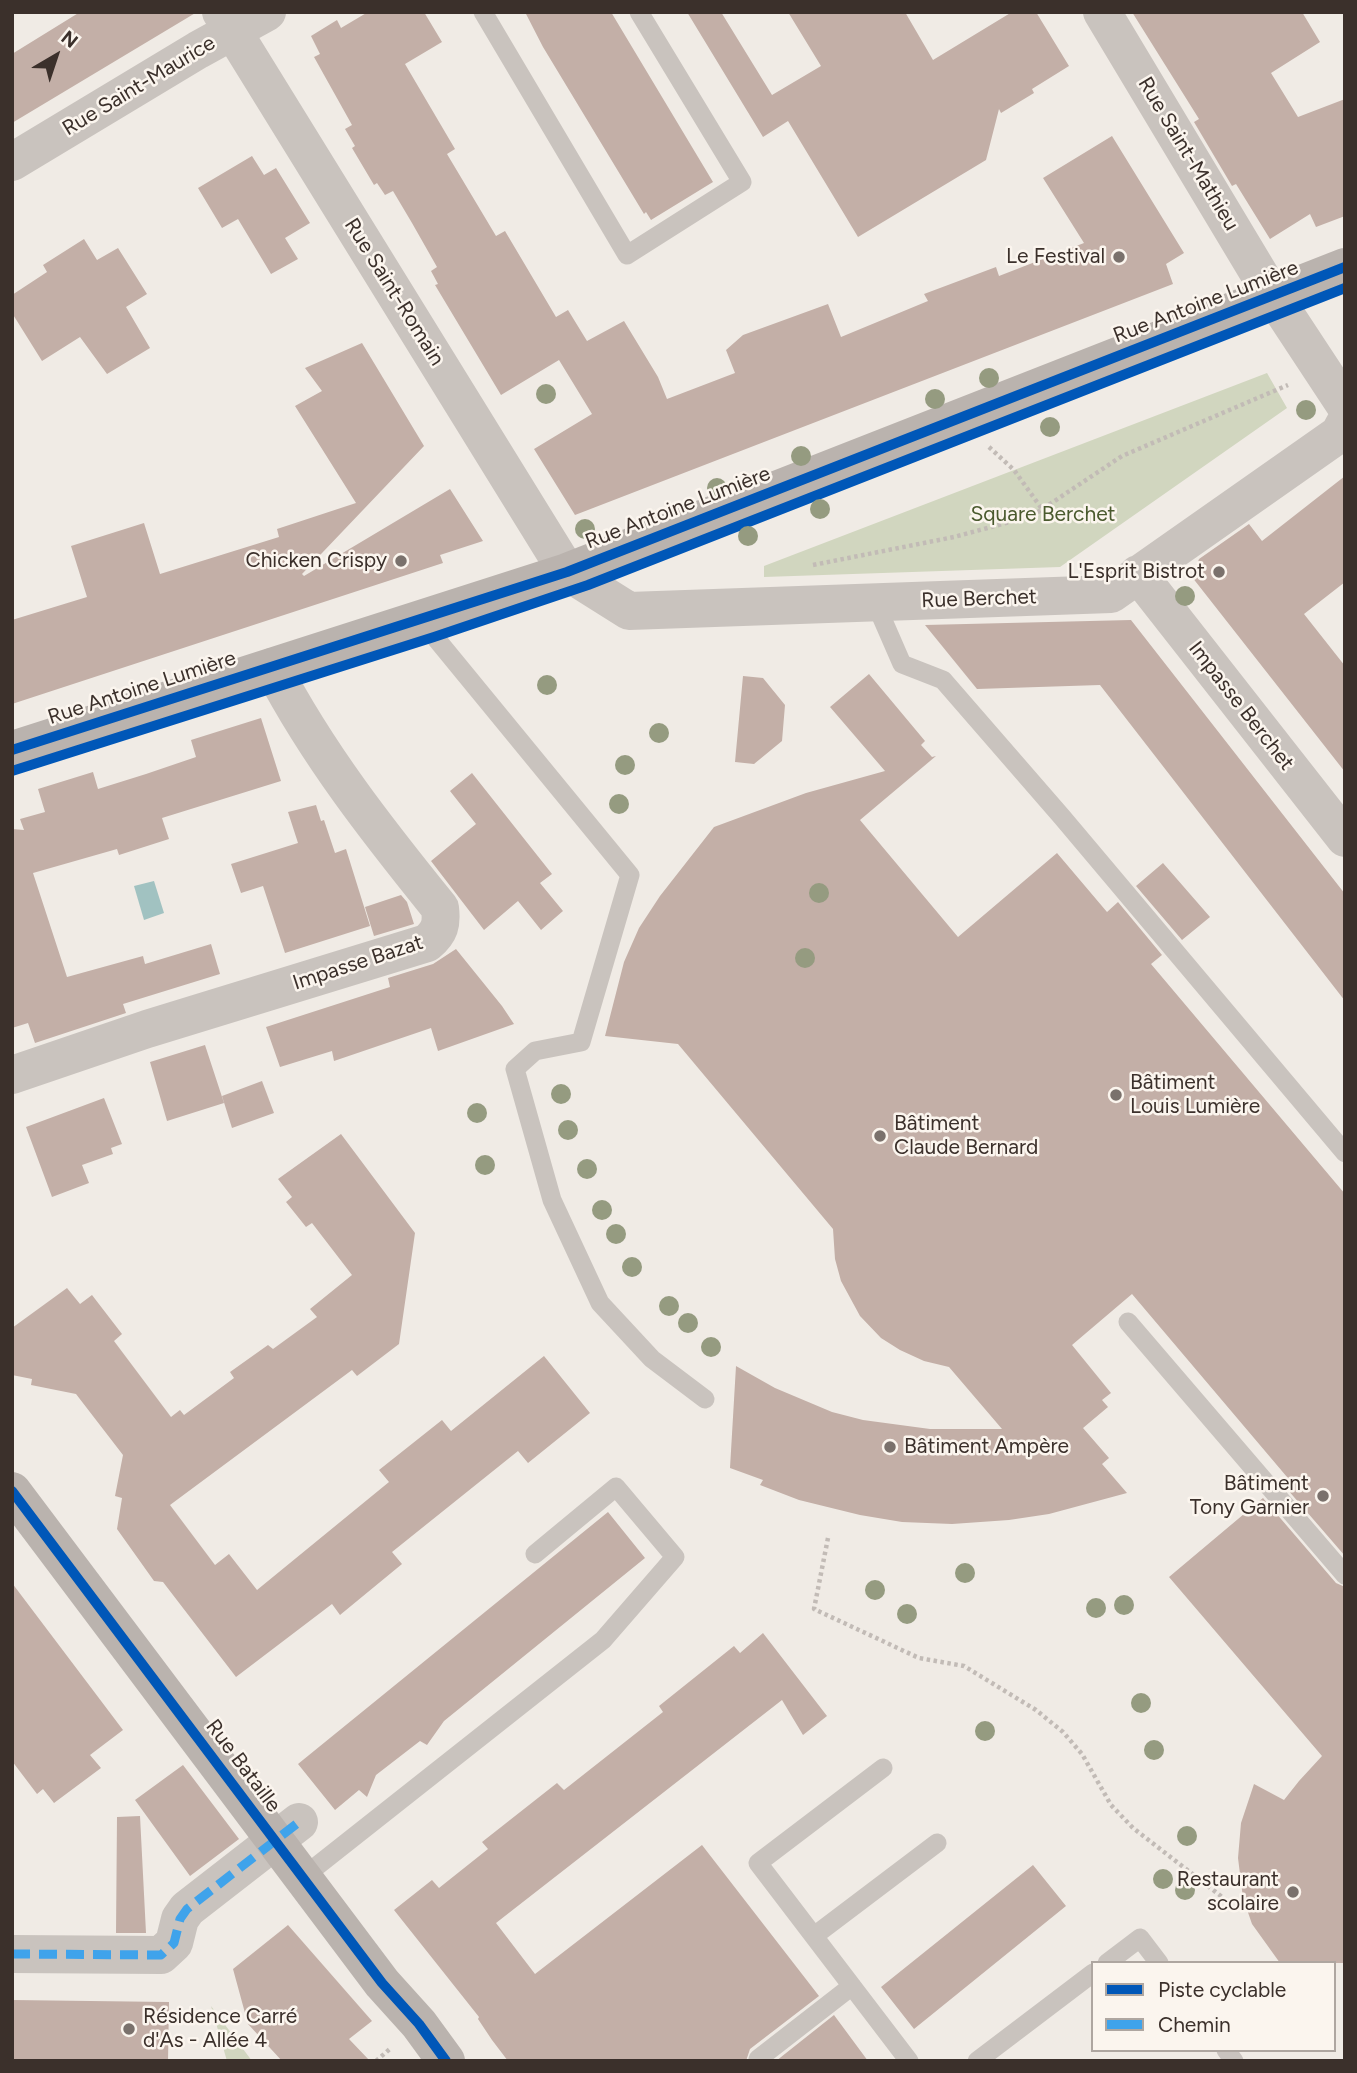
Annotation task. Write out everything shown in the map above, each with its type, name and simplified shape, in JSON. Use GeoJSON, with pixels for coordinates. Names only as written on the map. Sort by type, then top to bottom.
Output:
{"type":"FeatureCollection","features":[{"type":"Feature","properties":{"kind":"street","name":"Rue Saint-Maurice"},"geometry":{"type":"LineString","coordinates":[[12,162],[227,22],[267,12]]}},
{"type":"Feature","properties":{"kind":"street","name":"Rue Saint-Mathieu"},"geometry":{"type":"LineString","coordinates":[[1102,12],[1273,296]]}},
{"type":"Feature","properties":{"kind":"street","name":"Rue Saint-Romain"},"geometry":{"type":"LineString","coordinates":[[227,22],[567,572]]}},
{"type":"Feature","properties":{"kind":"street","name":"Rue Antoine Lumière"},"geometry":{"type":"LineString","coordinates":[[12,750],[567,572],[1345,267]]}},
{"type":"Feature","properties":{"kind":"street"},"geometry":{"type":"LineString","coordinates":[[1273,296],[1345,405]]}},
{"type":"Feature","properties":{"kind":"street","name":"Rue Berchet"},"geometry":{"type":"LineString","coordinates":[[567,572],[629,611],[1111,594],[1339,434],[1345,423]]}},
{"type":"Feature","properties":{"kind":"street","name":"Impasse Berchet"},"geometry":{"type":"LineString","coordinates":[[1138,574],[1345,838]]}},
{"type":"Feature","properties":{"kind":"street","name":"Impasse Bazat"},"geometry":{"type":"LineString","coordinates":[[12,1075],[147,1028],[427,943],[436,935],[442,923],[440,908],[368,818],[312,739],[272,667]]}},
{"type":"Feature","properties":{"kind":"street","name":"Rue Bataille"},"geometry":{"type":"LineString","coordinates":[[12,1491],[287,1831],[303,1877],[382,1983],[419,2024],[446,2061]]}},
{"type":"Feature","properties":{"kind":"street"},"geometry":{"type":"LineString","coordinates":[[12,1954],[161,1955],[174,1943],[180,1919],[187,1909],[287,1831]]}},
{"type":"Feature","properties":{"kind":"lane"},"geometry":{"type":"LineString","coordinates":[[483,12],[627,255],[743,182],[639,12]]}},
{"type":"Feature","properties":{"kind":"lane"},"geometry":{"type":"LineString","coordinates":[[875,602],[902,664],[943,680],[1345,1153]]}},
{"type":"Feature","properties":{"kind":"lane"},"geometry":{"type":"LineString","coordinates":[[420,619],[630,876],[581,1042],[535,1051],[515,1069],[552,1200],[600,1303],[652,1359],[705,1399]]}},
{"type":"Feature","properties":{"kind":"lane"},"geometry":{"type":"LineString","coordinates":[[1128,1322],[1345,1575]]}},
{"type":"Feature","properties":{"kind":"lane"},"geometry":{"type":"LineString","coordinates":[[303,1877],[603,1640],[675,1557],[617,1487],[535,1554]]}},
{"type":"Feature","properties":{"kind":"lane"},"geometry":{"type":"LineString","coordinates":[[883,1768],[758,1863],[909,2061]]}},
{"type":"Feature","properties":{"kind":"lane"},"geometry":{"type":"LineString","coordinates":[[814,1936],[937,1843]]}},
{"type":"Feature","properties":{"kind":"lane"},"geometry":{"type":"LineString","coordinates":[[1110,1961],[1140,1938],[1157,1961]]}},
{"type":"Feature","properties":{"kind":"lane"},"geometry":{"type":"LineString","coordinates":[[977,2061],[1091,1975]]}},
{"type":"Feature","properties":{"kind":"lane"},"geometry":{"type":"LineString","coordinates":[[758,2059],[852,1986]]}},
{"type":"Feature","properties":{"kind":"path"},"geometry":{"type":"LineString","coordinates":[[811,565],[954,537],[1032,516],[1122,456],[1288,385],[1319,362]]}},
{"type":"Feature","properties":{"kind":"path"},"geometry":{"type":"LineString","coordinates":[[981,439],[1014,470],[1042,509]]}},
{"type":"Feature","properties":{"kind":"path"},"geometry":{"type":"LineString","coordinates":[[828,1538],[814,1609],[919,1658],[964,1666],[1036,1710],[1063,1732],[1082,1754],[1111,1805],[1133,1828],[1226,1900]]}},
{"type":"Feature","properties":{"kind":"green space","name":"Square Berchet"},"geometry":{"type":"Polygon","coordinates":[[[1267,373],[1287,408],[1060,567],[764,577],[764,566],[1267,373]]]}},
{"type":"Feature","properties":{"kind":"green space"},"geometry":{"type":"Polygon","coordinates":[[[211,2006],[252,2061],[227,2061],[211,2006]]]}},
{"type":"Feature","properties":{"kind":"water"},"geometry":{"type":"Polygon","coordinates":[[[154,881],[164,913],[144,920],[134,886],[154,881]]]}},
{"type":"Feature","properties":{"kind":"building"},"geometry":{"type":"Polygon","coordinates":[[[80,12],[197,12],[12,123],[12,54],[80,12]]]}},
{"type":"Feature","properties":{"kind":"building"},"geometry":{"type":"Polygon","coordinates":[[[368,12],[424,12],[442,42],[405,64],[455,149],[447,154],[496,236],[505,231],[556,317],[568,310],[587,341],[624,321],[658,377],[667,399],[735,373],[726,350],[743,335],[828,304],[841,337],[928,301],[924,294],[996,267],[999,276],[1084,243],[1043,178],[1112,136],[1184,253],[1166,264],[1173,284],[575,515],[534,449],[592,414],[559,360],[501,395],[435,285],[438,284],[431,271],[437,267],[393,191],[385,195],[377,183],[374,185],[352,148],[355,146],[345,129],[352,125],[314,57],[320,54],[311,36],[337,20],[341,28],[368,12]]]}},
{"type":"Feature","properties":{"kind":"building"},"geometry":{"type":"Polygon","coordinates":[[[525,12],[611,12],[713,182],[651,220],[646,212],[644,214],[543,47],[525,12]]]}},
{"type":"Feature","properties":{"kind":"building"},"geometry":{"type":"Polygon","coordinates":[[[687,12],[721,12],[772,95],[821,66],[788,12],[905,12],[933,60],[1012,12],[1036,12],[1069,66],[1032,89],[1034,93],[1001,113],[999,109],[986,160],[858,237],[788,121],[763,137],[687,12]]]}},
{"type":"Feature","properties":{"kind":"building"},"geometry":{"type":"Polygon","coordinates":[[[1132,12],[1302,12],[1320,42],[1271,73],[1298,117],[1345,99],[1345,216],[1316,227],[1310,214],[1270,239],[1236,184],[1232,186],[1194,122],[1199,119],[1132,12]]]}},
{"type":"Feature","properties":{"kind":"building"},"geometry":{"type":"Polygon","coordinates":[[[252,156],[264,175],[276,168],[310,223],[285,238],[298,259],[271,274],[238,219],[222,228],[198,188],[252,156]]]}},
{"type":"Feature","properties":{"kind":"building"},"geometry":{"type":"Polygon","coordinates":[[[84,239],[97,260],[118,248],[147,294],[126,307],[150,348],[107,374],[80,337],[42,361],[12,313],[12,295],[47,272],[43,265],[84,239]]]}},
{"type":"Feature","properties":{"kind":"building"},"geometry":{"type":"Polygon","coordinates":[[[362,343],[424,446],[302,574],[304,576],[450,489],[483,541],[440,555],[443,563],[12,704],[12,620],[87,597],[71,546],[144,523],[160,574],[279,537],[277,529],[356,503],[295,406],[322,391],[305,368],[362,343]]]}},
{"type":"Feature","properties":{"kind":"building"},"geometry":{"type":"Polygon","coordinates":[[[1345,476],[1345,582],[1304,614],[1345,666],[1345,772],[1192,577],[1199,559],[1249,524],[1262,541],[1345,476]]]}},
{"type":"Feature","properties":{"kind":"building"},"geometry":{"type":"Polygon","coordinates":[[[1131,620],[1345,894],[1345,1001],[1100,685],[977,689],[925,625],[1131,620]]]}},
{"type":"Feature","properties":{"kind":"building"},"geometry":{"type":"Polygon","coordinates":[[[869,674],[925,741],[921,745],[932,757],[936,756],[860,820],[958,937],[1057,853],[1107,912],[1118,902],[1162,955],[1151,964],[1345,1194],[1345,1556],[1281,1482],[1287,1477],[1132,1294],[1072,1345],[1111,1393],[1102,1400],[1108,1407],[1083,1428],[1109,1458],[1102,1464],[1127,1493],[1049,1514],[1009,1520],[952,1524],[902,1522],[799,1500],[760,1485],[763,1480],[730,1468],[736,1366],[775,1388],[832,1412],[863,1420],[930,1429],[1002,1429],[949,1367],[924,1361],[900,1350],[881,1338],[860,1316],[841,1281],[835,1259],[833,1229],[678,1044],[605,1036],[624,962],[639,928],[660,896],[714,827],[806,793],[885,771],[830,707],[869,674]]]}},
{"type":"Feature","properties":{"kind":"building"},"geometry":{"type":"Polygon","coordinates":[[[743,676],[763,678],[785,705],[782,741],[754,764],[735,762],[743,676]]]}},
{"type":"Feature","properties":{"kind":"building"},"geometry":{"type":"Polygon","coordinates":[[[261,718],[281,781],[162,818],[169,839],[119,855],[117,849],[33,873],[67,977],[143,956],[145,964],[211,944],[220,974],[123,1004],[126,1013],[35,1043],[28,1023],[12,1028],[12,829],[24,830],[20,819],[45,812],[38,789],[93,772],[98,789],[146,774],[196,757],[191,740],[261,718]]]}},
{"type":"Feature","properties":{"kind":"building"},"geometry":{"type":"Polygon","coordinates":[[[472,773],[552,874],[540,883],[563,911],[541,930],[518,901],[484,930],[431,861],[476,824],[450,791],[472,773]]]}},
{"type":"Feature","properties":{"kind":"building"},"geometry":{"type":"Polygon","coordinates":[[[316,805],[335,853],[346,849],[370,926],[285,953],[263,886],[241,893],[231,864],[298,843],[288,812],[316,805]]]}},
{"type":"Feature","properties":{"kind":"building"},"geometry":{"type":"Polygon","coordinates":[[[1163,863],[1210,917],[1182,940],[1136,886],[1163,863]]]}},
{"type":"Feature","properties":{"kind":"building"},"geometry":{"type":"Polygon","coordinates":[[[401,895],[407,902],[414,924],[374,936],[365,907],[401,895]]]}},
{"type":"Feature","properties":{"kind":"building"},"geometry":{"type":"Polygon","coordinates":[[[456,949],[514,1024],[438,1051],[431,1028],[334,1061],[332,1051],[280,1067],[266,1027],[390,987],[388,978],[433,964],[456,949]]]}},
{"type":"Feature","properties":{"kind":"building"},"geometry":{"type":"Polygon","coordinates":[[[205,1045],[224,1103],[167,1121],[150,1062],[205,1045]]]}},
{"type":"Feature","properties":{"kind":"building"},"geometry":{"type":"Polygon","coordinates":[[[262,1081],[274,1113],[232,1128],[222,1096],[262,1081]]]}},
{"type":"Feature","properties":{"kind":"building"},"geometry":{"type":"Polygon","coordinates":[[[104,1098],[122,1144],[111,1148],[113,1154],[82,1165],[89,1183],[52,1197],[26,1127],[104,1098]]]}},
{"type":"Feature","properties":{"kind":"building"},"geometry":{"type":"Polygon","coordinates":[[[341,1134],[415,1233],[399,1344],[357,1376],[352,1370],[170,1505],[215,1565],[229,1554],[257,1590],[389,1482],[379,1470],[442,1420],[451,1431],[544,1356],[590,1413],[528,1463],[518,1451],[392,1552],[402,1564],[340,1615],[332,1604],[236,1677],[163,1582],[154,1581],[117,1529],[122,1498],[115,1496],[123,1455],[76,1394],[31,1385],[32,1379],[12,1375],[12,1328],[67,1288],[80,1304],[92,1295],[122,1334],[114,1341],[171,1417],[180,1410],[184,1415],[234,1378],[230,1372],[268,1345],[273,1349],[317,1317],[310,1309],[352,1275],[312,1223],[306,1227],[286,1202],[292,1197],[278,1179],[341,1134]]]}},
{"type":"Feature","properties":{"kind":"building"},"geometry":{"type":"Polygon","coordinates":[[[1263,1498],[1336,1583],[1345,1587],[1345,1963],[1279,1961],[1252,1924],[1243,1898],[1238,1858],[1241,1823],[1254,1784],[1284,1800],[1322,1756],[1169,1577],[1263,1498]]]}},
{"type":"Feature","properties":{"kind":"building"},"geometry":{"type":"Polygon","coordinates":[[[608,1512],[645,1558],[444,1721],[427,1745],[420,1741],[376,1775],[367,1797],[359,1790],[335,1810],[298,1764],[608,1512]]]}},
{"type":"Feature","properties":{"kind":"building"},"geometry":{"type":"Polygon","coordinates":[[[12,1583],[123,1730],[90,1755],[101,1768],[54,1803],[43,1789],[37,1794],[12,1761],[12,1583]]]}},
{"type":"Feature","properties":{"kind":"building"},"geometry":{"type":"Polygon","coordinates":[[[763,1633],[827,1716],[803,1735],[782,1700],[496,1923],[535,1974],[702,1845],[819,1996],[750,2049],[746,2061],[508,2061],[479,2017],[394,1910],[432,1880],[439,1888],[488,1849],[482,1842],[557,1783],[564,1790],[663,1712],[659,1706],[734,1646],[740,1653],[763,1633]]]}},
{"type":"Feature","properties":{"kind":"building"},"geometry":{"type":"Polygon","coordinates":[[[183,1765],[239,1839],[190,1876],[135,1800],[183,1765]]]}},
{"type":"Feature","properties":{"kind":"building"},"geometry":{"type":"Polygon","coordinates":[[[140,1816],[146,1933],[116,1933],[117,1817],[140,1816]]]}},
{"type":"Feature","properties":{"kind":"building"},"geometry":{"type":"Polygon","coordinates":[[[1033,1865],[1066,1906],[914,2029],[881,1987],[1033,1865]]]}},
{"type":"Feature","properties":{"kind":"building"},"geometry":{"type":"Polygon","coordinates":[[[288,1925],[372,2021],[349,2039],[370,2061],[282,2061],[248,2024],[233,1969],[288,1925]]]}},
{"type":"Feature","properties":{"kind":"building"},"geometry":{"type":"Polygon","coordinates":[[[12,2000],[169,2002],[168,2061],[12,2061],[12,2000]]]}},
{"type":"Feature","properties":{"kind":"building"},"geometry":{"type":"Polygon","coordinates":[[[834,2015],[868,2061],[776,2061],[834,2015]]]}},
{"type":"Feature","properties":{"kind":"marked path"},"geometry":{"type":"LineString","coordinates":[[12,1954],[161,1955],[174,1943],[180,1919],[187,1909],[299,1822]]}},
{"type":"Feature","properties":{"kind":"cycle path"},"geometry":{"type":"LineString","coordinates":[[12,750],[567,572],[1345,267]]}},
{"type":"Feature","properties":{"kind":"cycle path"},"geometry":{"type":"LineString","coordinates":[[12,771],[434,637],[588,585],[1345,288]]}},
{"type":"Feature","properties":{"kind":"cycle path"},"geometry":{"type":"LineString","coordinates":[[12,1491],[382,1983],[419,2024],[446,2061]]}},
{"type":"Feature","properties":{"kind":"place","name":"Le Festival"},"geometry":{"type":"Point","coordinates":[1119,257]}},
{"type":"Feature","properties":{"kind":"place","name":"Chicken Crispy"},"geometry":{"type":"Point","coordinates":[401,561]}},
{"type":"Feature","properties":{"kind":"place","name":"L'Esprit Bistrot"},"geometry":{"type":"Point","coordinates":[1219,572]}},
{"type":"Feature","properties":{"kind":"place","name":"Bâtiment Louis Lumière"},"geometry":{"type":"Point","coordinates":[1116,1095]}},
{"type":"Feature","properties":{"kind":"place","name":"Bâtiment Claude Bernard"},"geometry":{"type":"Point","coordinates":[880,1136]}},
{"type":"Feature","properties":{"kind":"place","name":"Bâtiment Ampère"},"geometry":{"type":"Point","coordinates":[890,1447]}},
{"type":"Feature","properties":{"kind":"place","name":"Bâtiment Tony Garnier"},"geometry":{"type":"Point","coordinates":[1323,1496]}},
{"type":"Feature","properties":{"kind":"place","name":"Restaurant scolaire"},"geometry":{"type":"Point","coordinates":[1293,1892]}},
{"type":"Feature","properties":{"kind":"place","name":"Résidence Carré d'As - Allée 4"},"geometry":{"type":"Point","coordinates":[129,2029]}}]}
